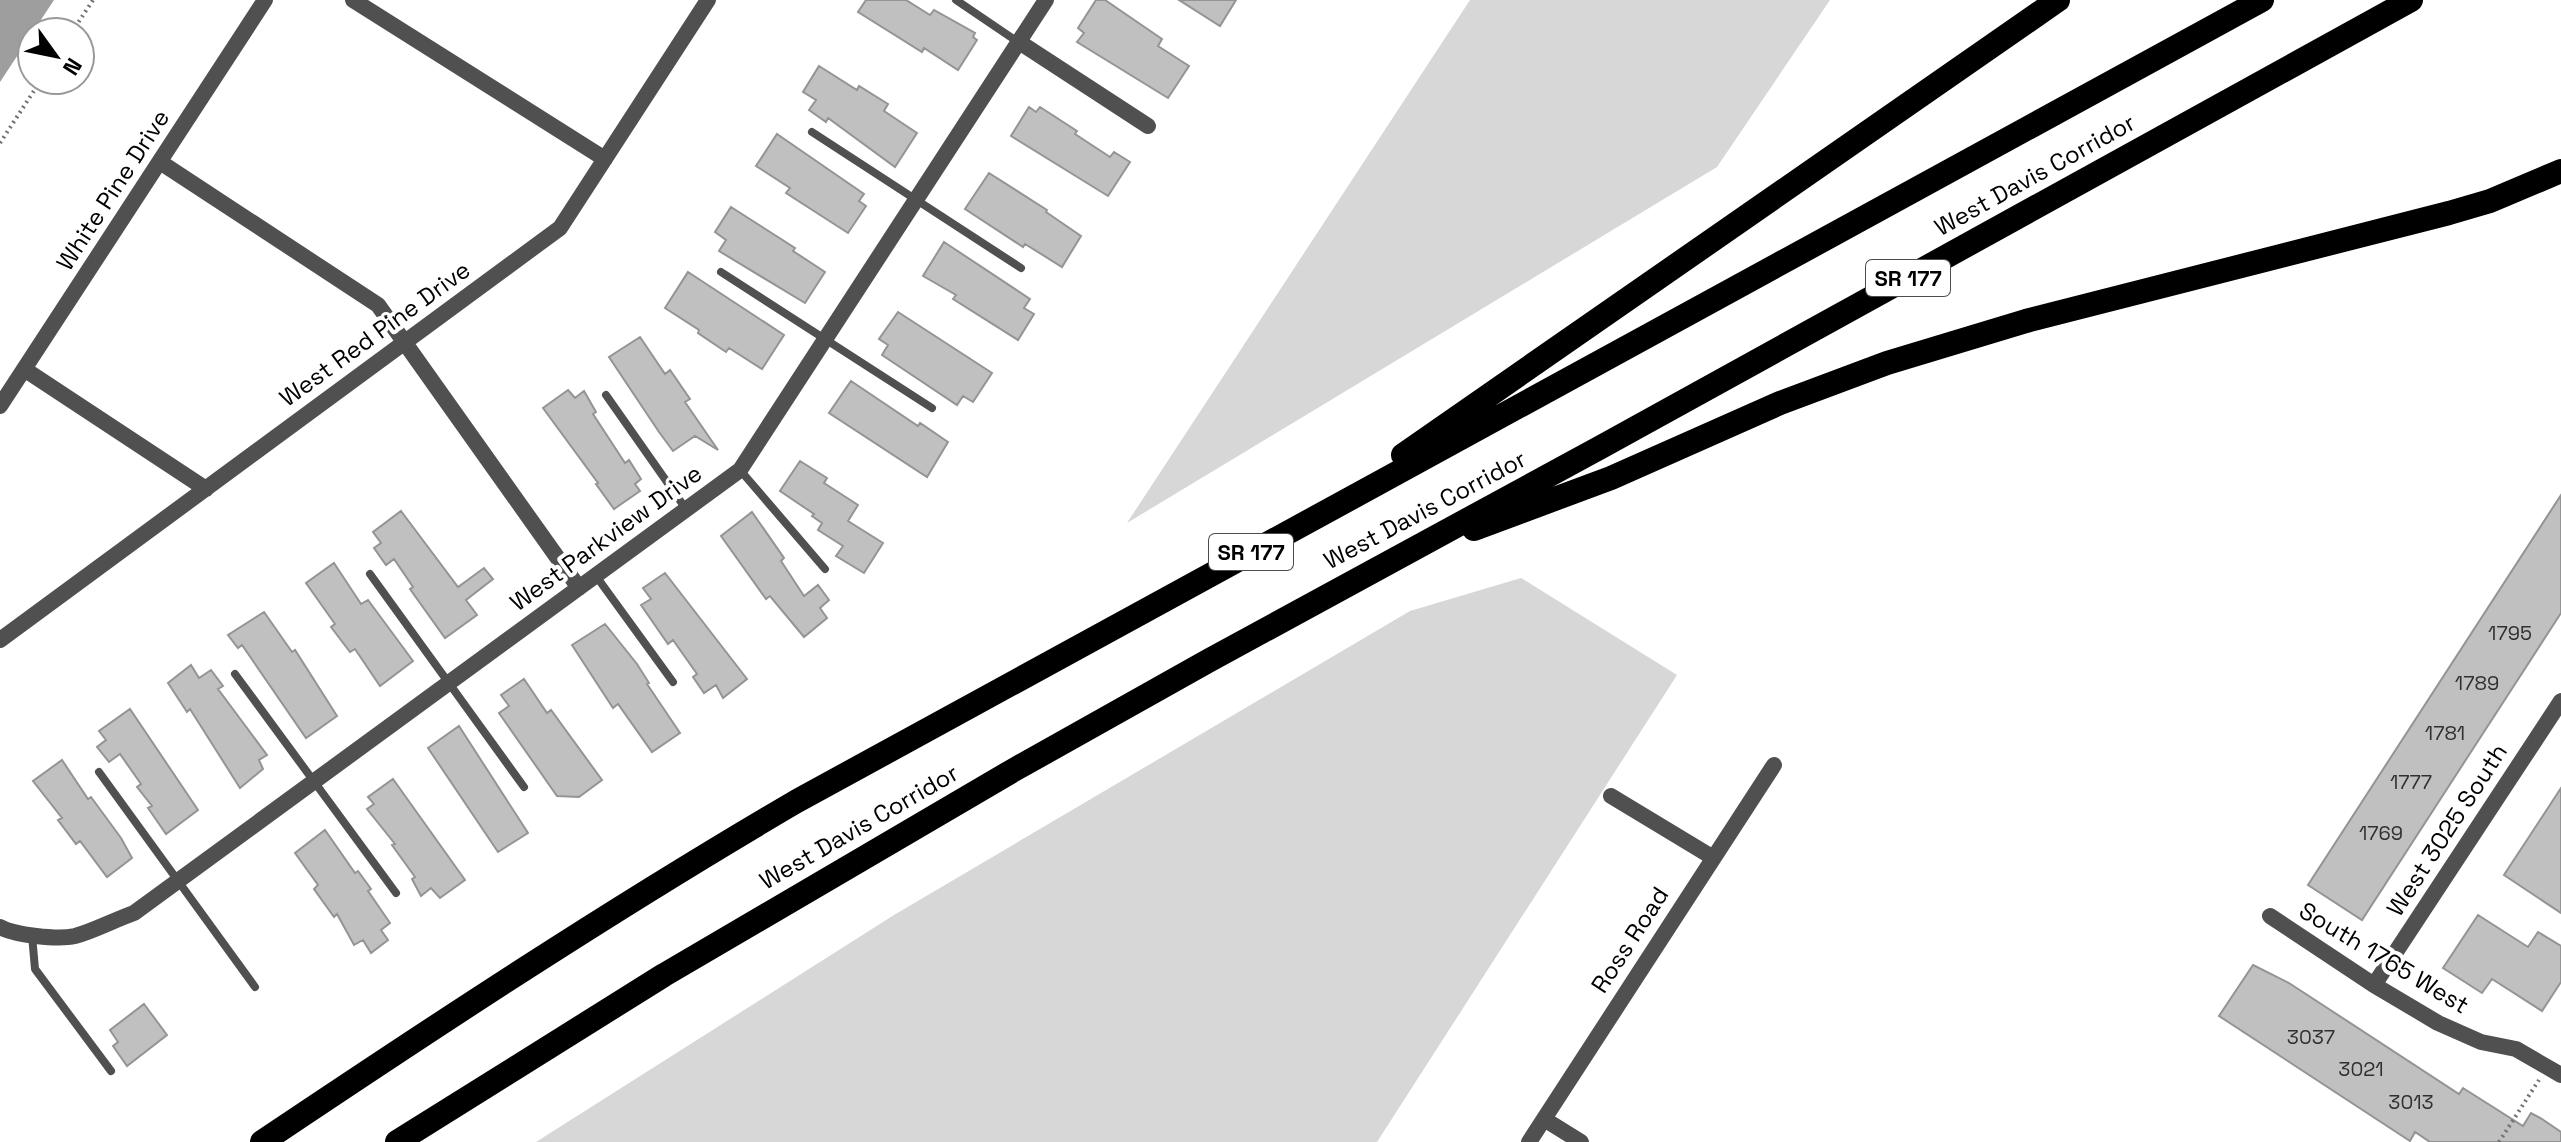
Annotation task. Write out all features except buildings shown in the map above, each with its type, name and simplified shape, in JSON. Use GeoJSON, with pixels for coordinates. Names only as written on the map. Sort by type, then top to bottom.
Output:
{"type":"FeatureCollection","features":[{"type":"Feature","properties":{"kind":"highway"},"geometry":{"type":"LineString","coordinates":[[1319,515],[1528,366],[2058,0]]}},
{"type":"Feature","properties":{"kind":"highway","name":"West Davis Corridor"},"geometry":{"type":"LineString","coordinates":[[262,1142],[518,971],[716,848],[891,747],[2262,0]]}},
{"type":"Feature","properties":{"kind":"highway","name":"West Davis Corridor"},"geometry":{"type":"LineString","coordinates":[[397,1142],[639,990],[837,872],[1208,661],[2411,0]]}},
{"type":"Feature","properties":{"kind":"highway"},"geometry":{"type":"LineString","coordinates":[[1404,553],[1572,493],[1780,403],[1887,363],[2026,321],[2449,213],[2490,201],[2561,171]]}},
{"type":"Feature","properties":{"kind":"street","name":"White Pine Drive"},"geometry":{"type":"LineString","coordinates":[[0,406],[265,0]]}},
{"type":"Feature","properties":{"kind":"street"},"geometry":{"type":"LineString","coordinates":[[353,0],[605,159]]}},
{"type":"Feature","properties":{"kind":"street","name":"West Red Pine Drive"},"geometry":{"type":"LineString","coordinates":[[0,640],[560,228],[708,0]]}},
{"type":"Feature","properties":{"kind":"street","name":"West Parkview Drive"},"geometry":{"type":"LineString","coordinates":[[0,927],[32,935],[73,937],[134,913],[740,470],[1046,0]]}},
{"type":"Feature","properties":{"kind":"street"},"geometry":{"type":"LineString","coordinates":[[1019,42],[1148,126]]}},
{"type":"Feature","properties":{"kind":"street"},"geometry":{"type":"LineString","coordinates":[[160,162],[378,305],[579,588]]}},
{"type":"Feature","properties":{"kind":"street"},"geometry":{"type":"LineString","coordinates":[[24,369],[206,489]]}},
{"type":"Feature","properties":{"kind":"street","name":"West 3025 South"},"geometry":{"type":"LineString","coordinates":[[2374,985],[2561,701]]}},
{"type":"Feature","properties":{"kind":"street","name":"Ross Road"},"geometry":{"type":"LineString","coordinates":[[1529,1142],[1774,765]]}},
{"type":"Feature","properties":{"kind":"street"},"geometry":{"type":"LineString","coordinates":[[1611,796],[1712,857]]}},
{"type":"Feature","properties":{"kind":"street","name":"South 1765 West"},"geometry":{"type":"LineString","coordinates":[[2270,916],[2438,1023],[2481,1042],[2516,1049],[2554,1070]]}},
{"type":"Feature","properties":{"kind":"street"},"geometry":{"type":"LineString","coordinates":[[1544,1119],[1581,1142]]}},
{"type":"Feature","properties":{"kind":"lane"},"geometry":{"type":"LineString","coordinates":[[956,0],[1019,42]]}},
{"type":"Feature","properties":{"kind":"lane"},"geometry":{"type":"LineString","coordinates":[[812,132],[1021,268]]}},
{"type":"Feature","properties":{"kind":"lane"},"geometry":{"type":"LineString","coordinates":[[721,272],[932,408]]}},
{"type":"Feature","properties":{"kind":"lane"},"geometry":{"type":"LineString","coordinates":[[606,395],[686,510]]}},
{"type":"Feature","properties":{"kind":"lane"},"geometry":{"type":"LineString","coordinates":[[740,470],[825,569]]}},
{"type":"Feature","properties":{"kind":"lane"},"geometry":{"type":"LineString","coordinates":[[370,574],[524,787]]}},
{"type":"Feature","properties":{"kind":"lane"},"geometry":{"type":"LineString","coordinates":[[596,576],[673,682]]}},
{"type":"Feature","properties":{"kind":"lane"},"geometry":{"type":"LineString","coordinates":[[235,674],[396,893]]}},
{"type":"Feature","properties":{"kind":"lane"},"geometry":{"type":"LineString","coordinates":[[99,772],[255,987]]}},
{"type":"Feature","properties":{"kind":"lane"},"geometry":{"type":"LineString","coordinates":[[32,935],[35,969],[111,1071]]}},
{"type":"Feature","properties":{"kind":"path"},"geometry":{"type":"LineString","coordinates":[[0,143],[31,96]]}},
{"type":"Feature","properties":{"kind":"path"},"geometry":{"type":"LineString","coordinates":[[2499,1142],[2554,1070]]}},
{"type":"Feature","properties":{"kind":"shaded area"},"geometry":{"type":"Polygon","coordinates":[[[0,0],[54,0],[43,16],[16,16],[16,58],[0,82],[0,0]]]}},
{"type":"Feature","properties":{"kind":"shaded area"},"geometry":{"type":"Polygon","coordinates":[[[1470,0],[1830,0],[1717,167],[1127,523],[1470,0]]]}},
{"type":"Feature","properties":{"kind":"shaded area"},"geometry":{"type":"Polygon","coordinates":[[[1521,578],[1677,675],[1377,1142],[536,1142],[894,915],[1410,611],[1521,578]]]}}]}
